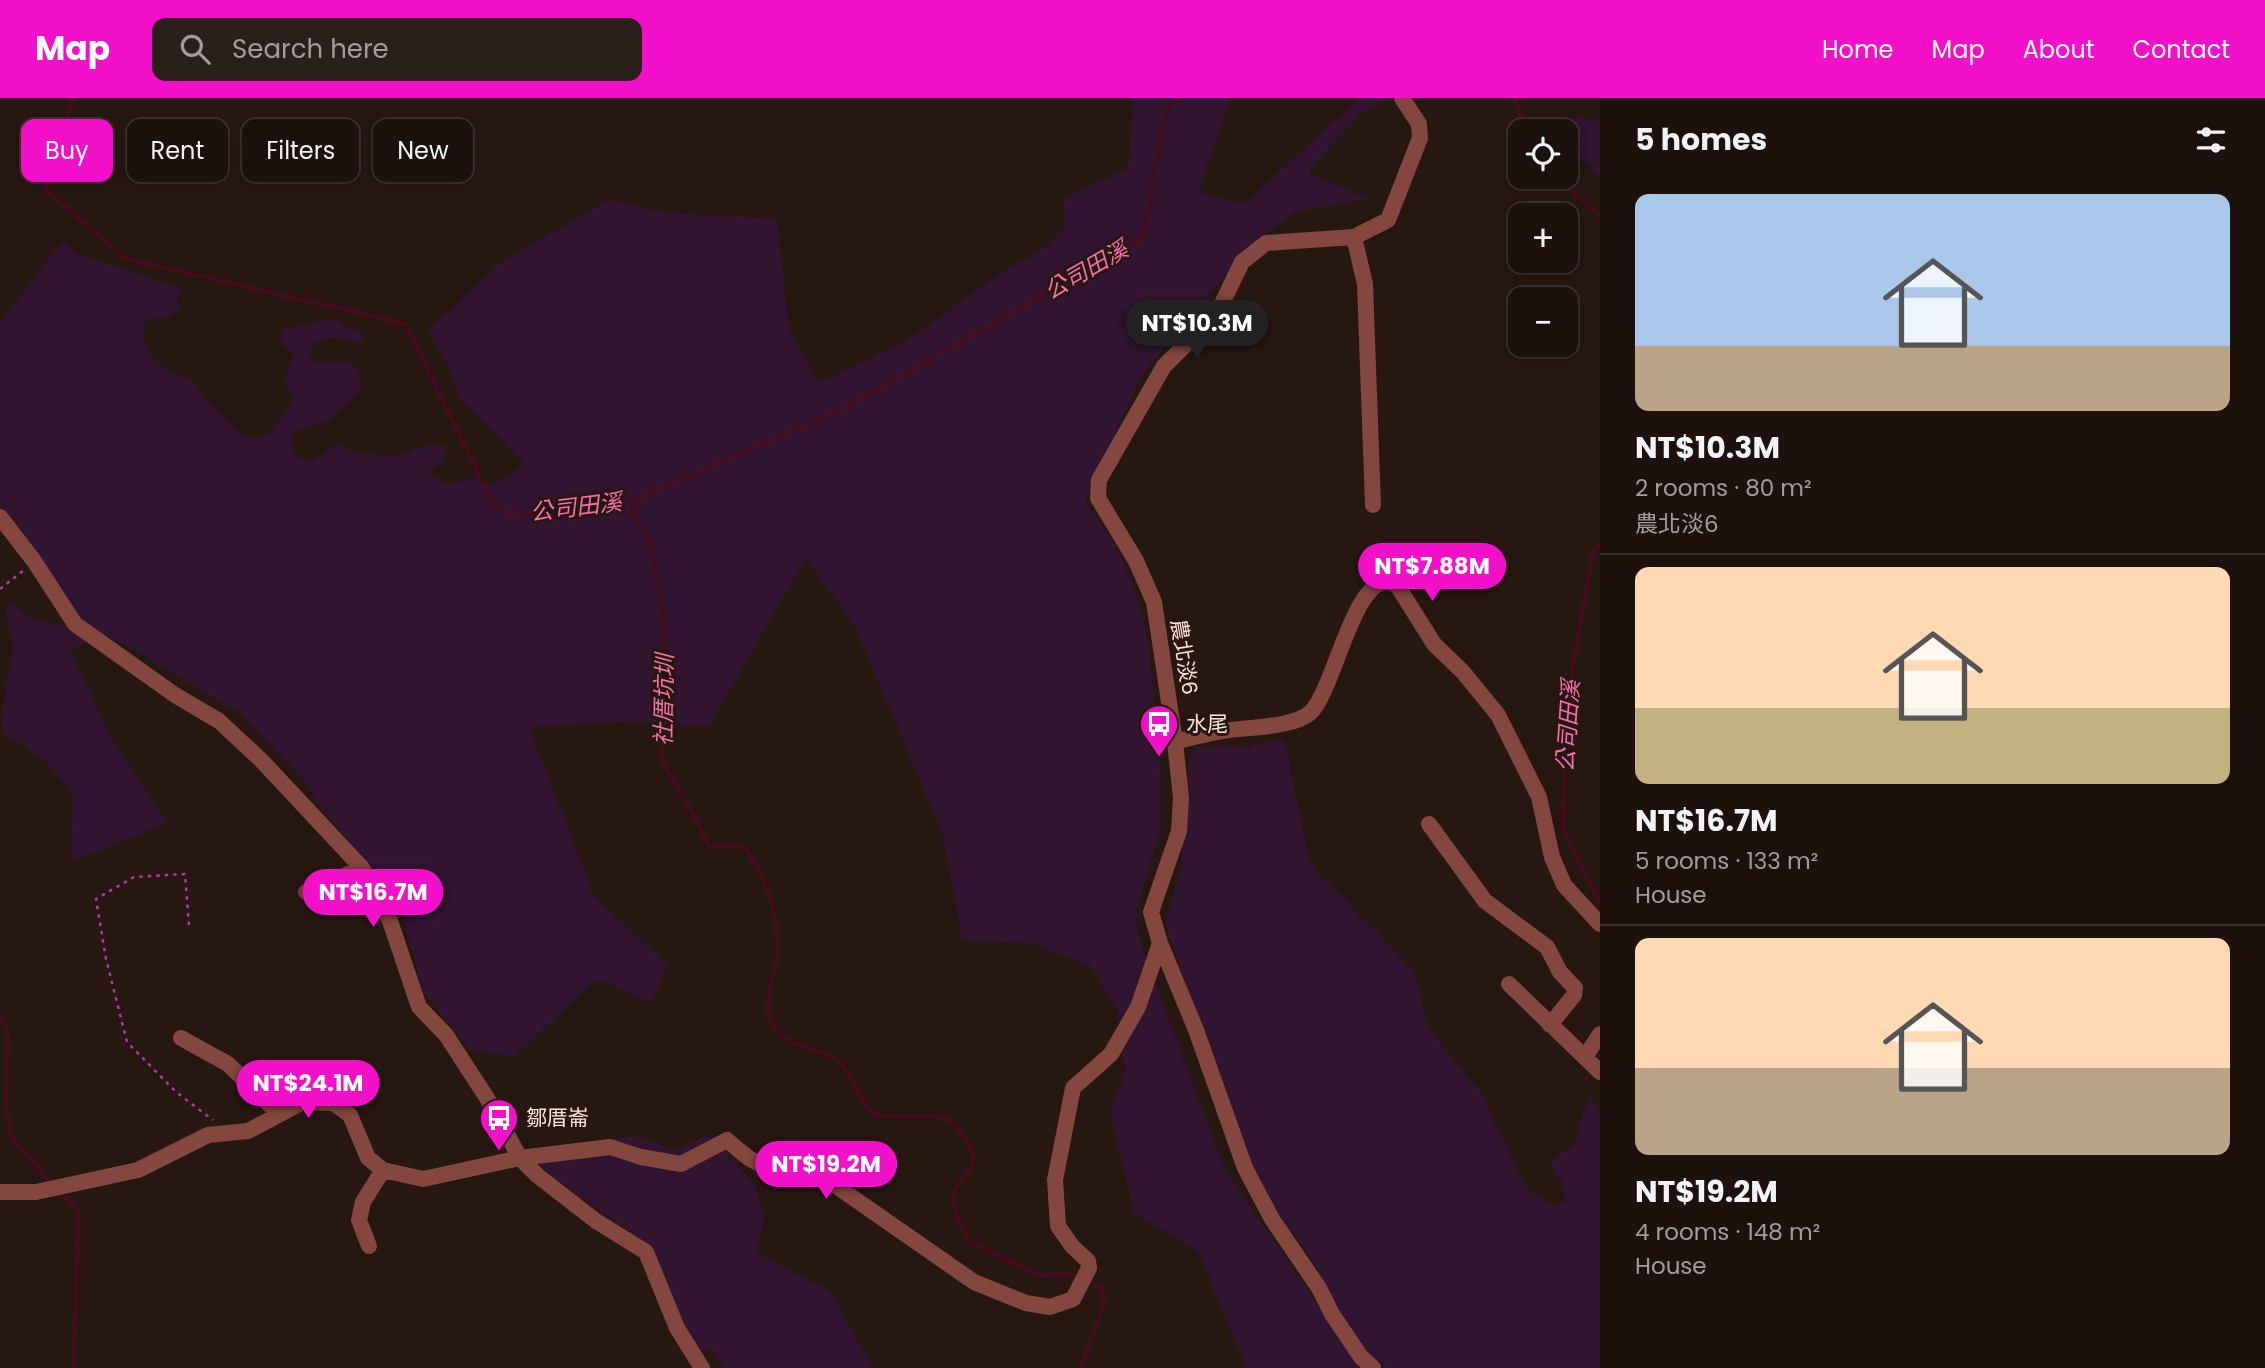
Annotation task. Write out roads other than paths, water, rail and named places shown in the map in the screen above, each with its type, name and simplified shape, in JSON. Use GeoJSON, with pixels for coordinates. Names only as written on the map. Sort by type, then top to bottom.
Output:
{"type":"FeatureCollection","features":[{"type":"Feature","properties":{"kind":"street","name":"農北淡6"},"geometry":{"type":"LineString","coordinates":[[1373,1368],[1361,1357],[1332,1314],[1319,1288],[1272,1219],[1245,1168],[1196,1030],[1160,943],[1151,912],[1179,831],[1181,798],[1175,741],[1154,602],[1136,561],[1098,498],[1099,480],[1164,366],[1217,314],[1242,262],[1266,243],[1354,237],[1388,220],[1420,138],[1419,124],[1402,98]]}},
{"type":"Feature","properties":{"kind":"street"},"geometry":{"type":"LineString","coordinates":[[1354,237],[1365,284],[1373,505]]}},
{"type":"Feature","properties":{"kind":"street"},"geometry":{"type":"LineString","coordinates":[[0,517],[34,561],[75,624],[175,695],[219,721],[261,760],[362,868],[390,921],[419,1007],[446,1035],[488,1098],[520,1158],[538,1176],[596,1221],[646,1252],[677,1328],[702,1368]]}},
{"type":"Feature","properties":{"kind":"street"},"geometry":{"type":"LineString","coordinates":[[1175,741],[1220,731],[1296,721],[1311,713],[1339,658],[1360,602],[1378,584],[1385,582],[1397,585],[1434,643],[1499,715],[1539,797],[1552,857],[1564,885],[1600,924]]}},
{"type":"Feature","properties":{"kind":"street"},"geometry":{"type":"LineString","coordinates":[[1429,824],[1485,901],[1547,947],[1560,972],[1575,988],[1574,995],[1550,1025]]}},
{"type":"Feature","properties":{"kind":"street"},"geometry":{"type":"LineString","coordinates":[[306,892],[362,868]]}},
{"type":"Feature","properties":{"kind":"street"},"geometry":{"type":"LineString","coordinates":[[0,1192],[36,1192],[138,1170],[208,1135],[248,1131],[303,1102],[333,1103],[350,1115],[368,1158],[383,1170],[423,1179],[520,1158],[610,1147],[641,1157],[681,1164],[727,1140],[752,1161],[772,1167],[801,1165],[816,1172],[974,1282],[1026,1303],[1050,1307],[1073,1299],[1089,1268],[1088,1261],[1072,1246],[1058,1226],[1055,1180],[1073,1088],[1111,1054],[1138,1007],[1160,943]]}},
{"type":"Feature","properties":{"kind":"street"},"geometry":{"type":"LineString","coordinates":[[1509,984],[1600,1072]]}},
{"type":"Feature","properties":{"kind":"street"},"geometry":{"type":"LineString","coordinates":[[1585,1057],[1600,1034]]}},
{"type":"Feature","properties":{"kind":"street"},"geometry":{"type":"LineString","coordinates":[[181,1038],[228,1064],[279,1114]]}},
{"type":"Feature","properties":{"kind":"street"},"geometry":{"type":"LineString","coordinates":[[369,1246],[359,1220],[363,1202],[383,1170]]}},
{"type":"Feature","properties":{"kind":"waterway","name":"公司田溪"},"geometry":{"type":"LineString","coordinates":[[73,98],[45,190],[127,259],[406,324],[495,509],[526,515],[634,500],[846,407],[1143,238],[1165,115],[1176,98]]}},
{"type":"Feature","properties":{"kind":"waterway","name":"公司田溪"},"geometry":{"type":"LineString","coordinates":[[1514,98],[1523,119]]}},
{"type":"Feature","properties":{"kind":"waterway","name":"公司田溪"},"geometry":{"type":"LineString","coordinates":[[1571,189],[1600,217]]}},
{"type":"Feature","properties":{"kind":"waterway","name":"社厝坑圳"},"geometry":{"type":"LineString","coordinates":[[634,500],[634,522],[646,533],[657,580],[665,641],[664,689],[659,728],[664,765],[710,847],[746,848],[765,884],[777,938],[776,963],[768,1001],[774,1027],[788,1040],[839,1062],[864,1103],[875,1113],[891,1117],[944,1118],[957,1127],[973,1156],[970,1169],[957,1188],[953,1201],[969,1241],[1037,1275],[1074,1274],[1079,1277]]}},
{"type":"Feature","properties":{"kind":"waterway","name":"公司田溪"},"geometry":{"type":"LineString","coordinates":[[1600,546],[1593,551],[1566,706],[1563,830],[1600,902]]}},
{"type":"Feature","properties":{"kind":"waterway"},"geometry":{"type":"LineString","coordinates":[[0,1016],[8,1031],[6,1098],[10,1135],[53,1185]]}},
{"type":"Feature","properties":{"kind":"waterway"},"geometry":{"type":"LineString","coordinates":[[59,1191],[78,1211],[74,1368]]}},
{"type":"Feature","properties":{"kind":"waterway","name":"社厝坑圳"},"geometry":{"type":"LineString","coordinates":[[1081,1368],[1104,1302],[1102,1289],[1087,1281]]}},
{"type":"Feature","properties":{"kind":"place","name":"水尾"},"geometry":{"type":"Point","coordinates":[1159,758]}},
{"type":"Feature","properties":{"kind":"place","name":"鄒厝崙"},"geometry":{"type":"Point","coordinates":[499,1152]}}]}
